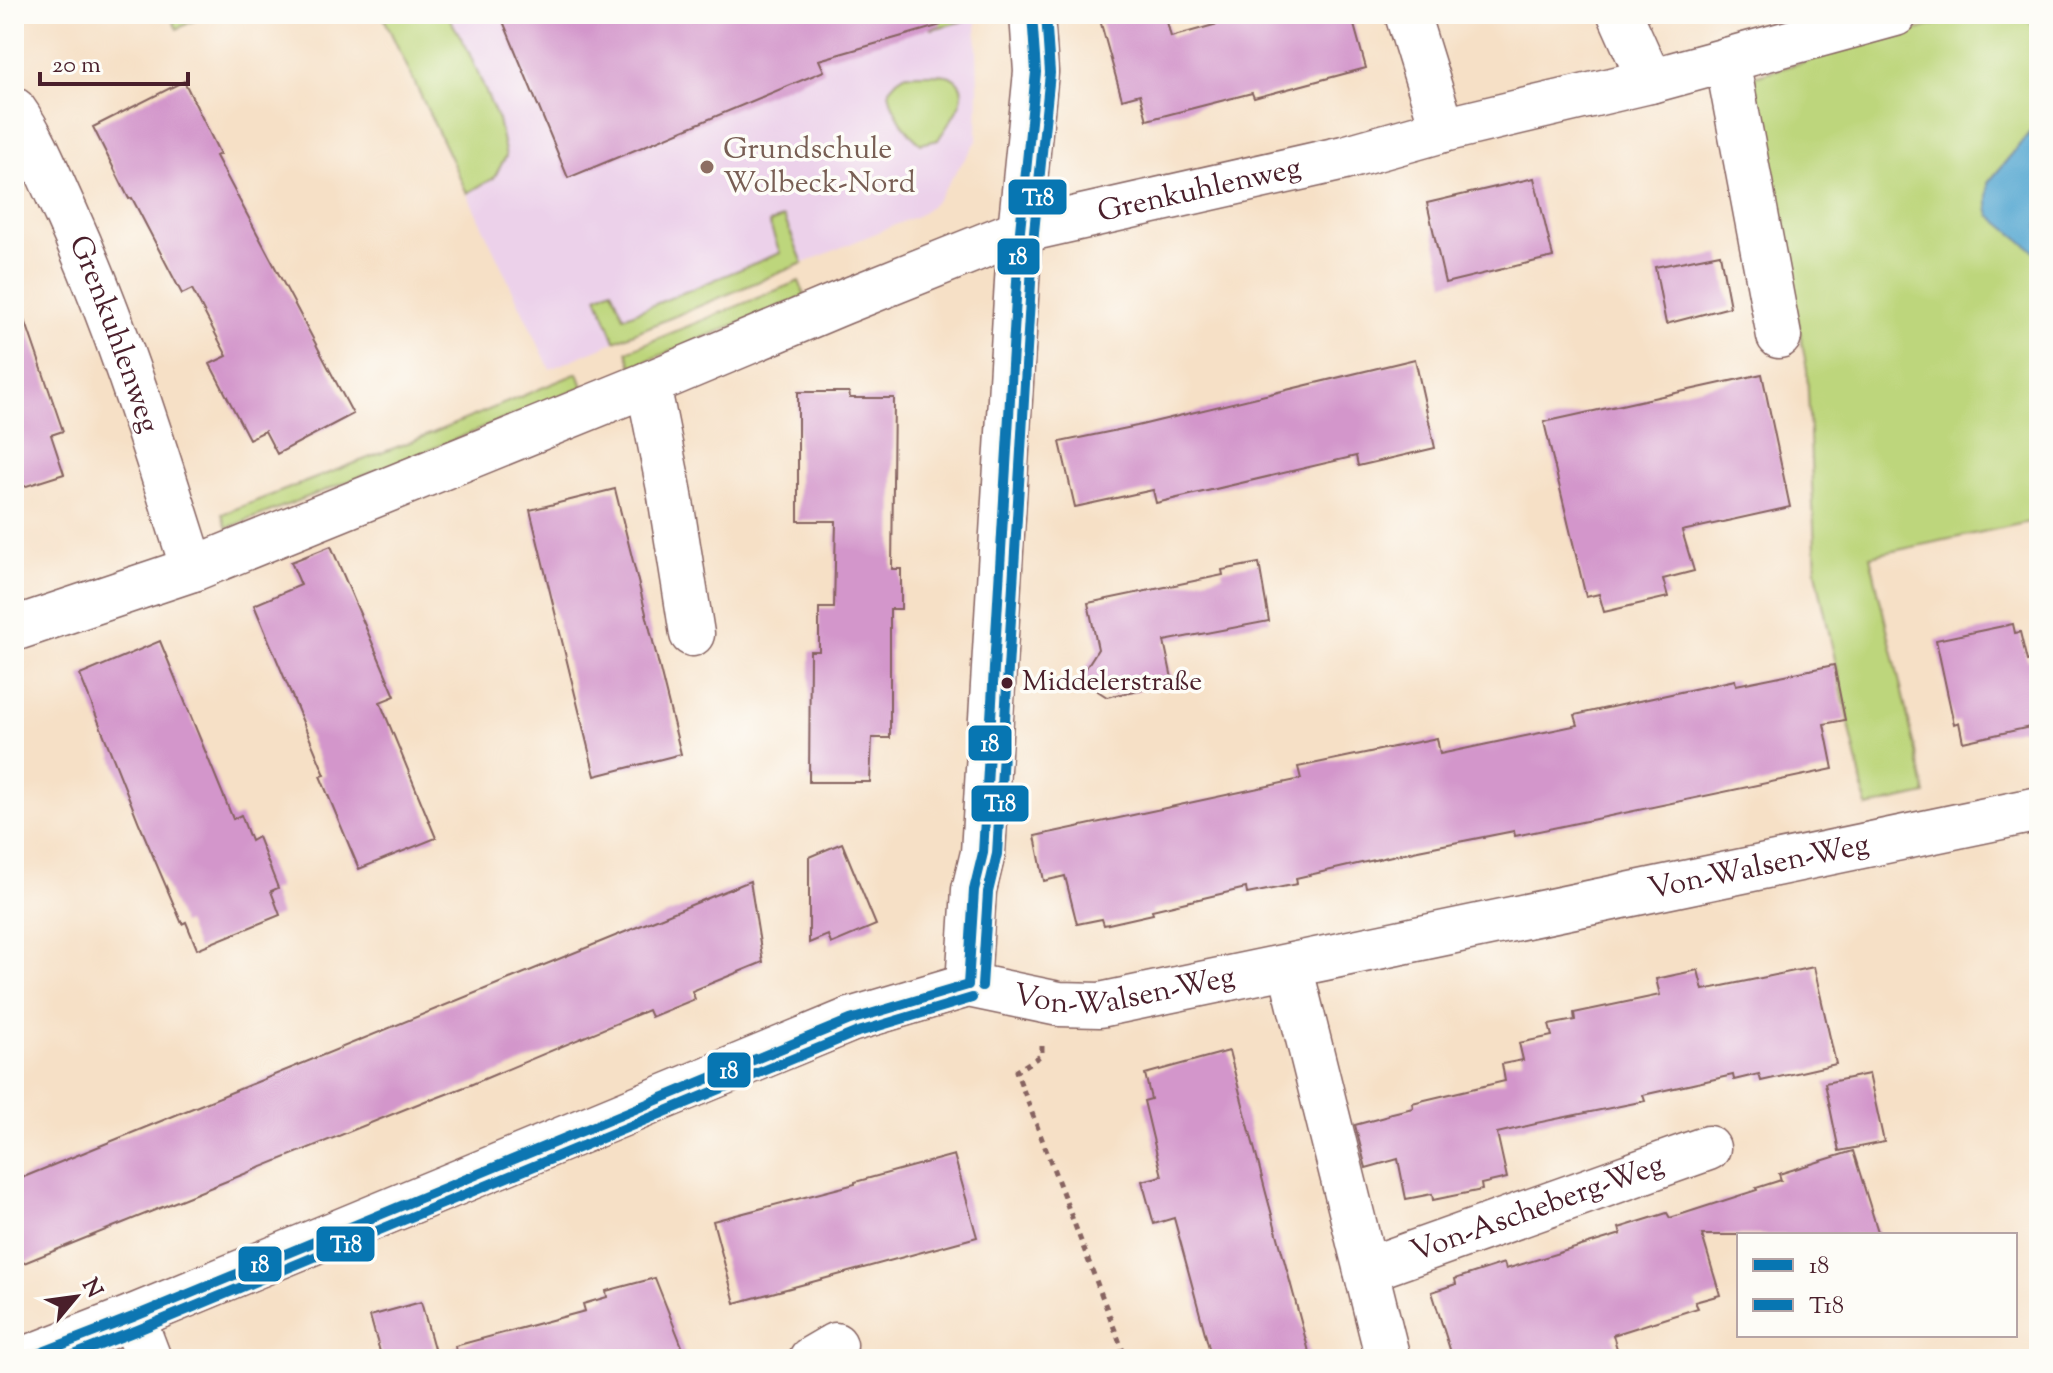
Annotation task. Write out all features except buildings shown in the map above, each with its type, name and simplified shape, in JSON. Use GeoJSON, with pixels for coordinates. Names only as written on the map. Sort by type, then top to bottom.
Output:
{"type":"FeatureCollection","features":[{"type":"Feature","properties":{"kind":"street"},"geometry":{"type":"LineString","coordinates":[[968,985],[974,890],[983,853],[1020,231],[1036,72],[1032,14]]}},
{"type":"Feature","properties":{"kind":"street"},"geometry":{"type":"LineString","coordinates":[[1407,14],[1443,130]]}},
{"type":"Feature","properties":{"kind":"street"},"geometry":{"type":"LineString","coordinates":[[1620,14],[1650,81]]}},
{"type":"Feature","properties":{"kind":"street","name":"Grenkuhlenweg"},"geometry":{"type":"LineString","coordinates":[[14,629],[193,569],[1020,231],[1344,158],[1443,130],[1650,81],[1869,18]]}},
{"type":"Feature","properties":{"kind":"street"},"geometry":{"type":"LineString","coordinates":[[1727,60],[1779,336]]}},
{"type":"Feature","properties":{"kind":"street","name":"Grenkuhlenweg"},"geometry":{"type":"LineString","coordinates":[[14,110],[39,154],[98,290],[153,444],[193,569]]}},
{"type":"Feature","properties":{"kind":"street"},"geometry":{"type":"LineString","coordinates":[[648,384],[669,489],[692,634]]}},
{"type":"Feature","properties":{"kind":"street","name":"Von-Walsen-Weg"},"geometry":{"type":"LineString","coordinates":[[25,1359],[850,1020],[968,985],[1045,1002],[1100,1005],[2039,809]]}},
{"type":"Feature","properties":{"kind":"street"},"geometry":{"type":"LineString","coordinates":[[1290,966],[1388,1359]]}},
{"type":"Feature","properties":{"kind":"street","name":"Von-Ascheberg-Weg"},"geometry":{"type":"LineString","coordinates":[[1366,1270],[1708,1148]]}},
{"type":"Feature","properties":{"kind":"street"},"geometry":{"type":"LineString","coordinates":[[133,1317],[149,1359]]}},
{"type":"Feature","properties":{"kind":"path"},"geometry":{"type":"LineString","coordinates":[[1045,1002],[1042,1055],[1016,1071],[1126,1359]]}},
{"type":"Feature","properties":{"kind":"shaded area","name":"Grundschule Wolbeck-Nord"},"geometry":{"type":"Polygon","coordinates":[[[382,14],[976,14],[977,141],[936,201],[919,215],[550,369],[382,14]]]}},
{"type":"Feature","properties":{"kind":"green space"},"geometry":{"type":"Polygon","coordinates":[[[169,14],[207,14],[177,29],[169,14]]]}},
{"type":"Feature","properties":{"kind":"green space"},"geometry":{"type":"Polygon","coordinates":[[[382,14],[447,14],[467,48],[498,120],[506,156],[494,178],[467,193],[382,14]]]}},
{"type":"Feature","properties":{"kind":"green space"},"geometry":{"type":"Polygon","coordinates":[[[924,14],[976,14],[976,18],[931,29],[924,14]]]}},
{"type":"Feature","properties":{"kind":"green space"},"geometry":{"type":"Polygon","coordinates":[[[1972,14],[2027,14],[2039,35],[2039,121],[1988,183],[2039,255],[2039,520],[1870,556],[1926,794],[1867,807],[1816,572],[1807,370],[1754,76],[1972,14]]]}},
{"type":"Feature","properties":{"kind":"green space"},"geometry":{"type":"Polygon","coordinates":[[[906,74],[950,76],[962,90],[959,107],[938,140],[921,144],[896,112],[889,89],[906,74]]]}},
{"type":"Feature","properties":{"kind":"green space"},"geometry":{"type":"Polygon","coordinates":[[[784,217],[803,263],[615,341],[597,296],[612,289],[624,317],[780,253],[769,223],[784,217]]]}},
{"type":"Feature","properties":{"kind":"green space"},"geometry":{"type":"Polygon","coordinates":[[[799,281],[805,296],[632,367],[627,351],[799,281]]]}},
{"type":"Feature","properties":{"kind":"green space"},"geometry":{"type":"Polygon","coordinates":[[[578,373],[583,387],[227,528],[222,514],[418,439],[578,373]]]}},
{"type":"Feature","properties":{"kind":"water"},"geometry":{"type":"Polygon","coordinates":[[[2039,121],[2039,255],[1990,215],[1988,183],[2039,121]]]}},
{"type":"Feature","properties":{"kind":"transit line","name":"18"},"geometry":{"type":"LineString","coordinates":[[968,985],[974,890],[983,853],[1020,231],[1036,72],[1032,14]]}},
{"type":"Feature","properties":{"kind":"transit line","name":"T18"},"geometry":{"type":"LineString","coordinates":[[982,986],[988,892],[997,854],[1034,232],[1050,73],[1046,14]]}},
{"type":"Feature","properties":{"kind":"transit line","name":"18"},"geometry":{"type":"LineString","coordinates":[[25,1359],[850,1020],[968,985]]}},
{"type":"Feature","properties":{"kind":"transit line","name":"T18"},"geometry":{"type":"LineString","coordinates":[[64,1359],[855,1033],[972,998]]}},
{"type":"Feature","properties":{"kind":"place","name":"Grundschule Wolbeck-Nord"},"geometry":{"type":"Point","coordinates":[707,167]}},
{"type":"Feature","properties":{"kind":"place","name":"Middelerstraße"},"geometry":{"type":"Point","coordinates":[1007,683]}}]}
